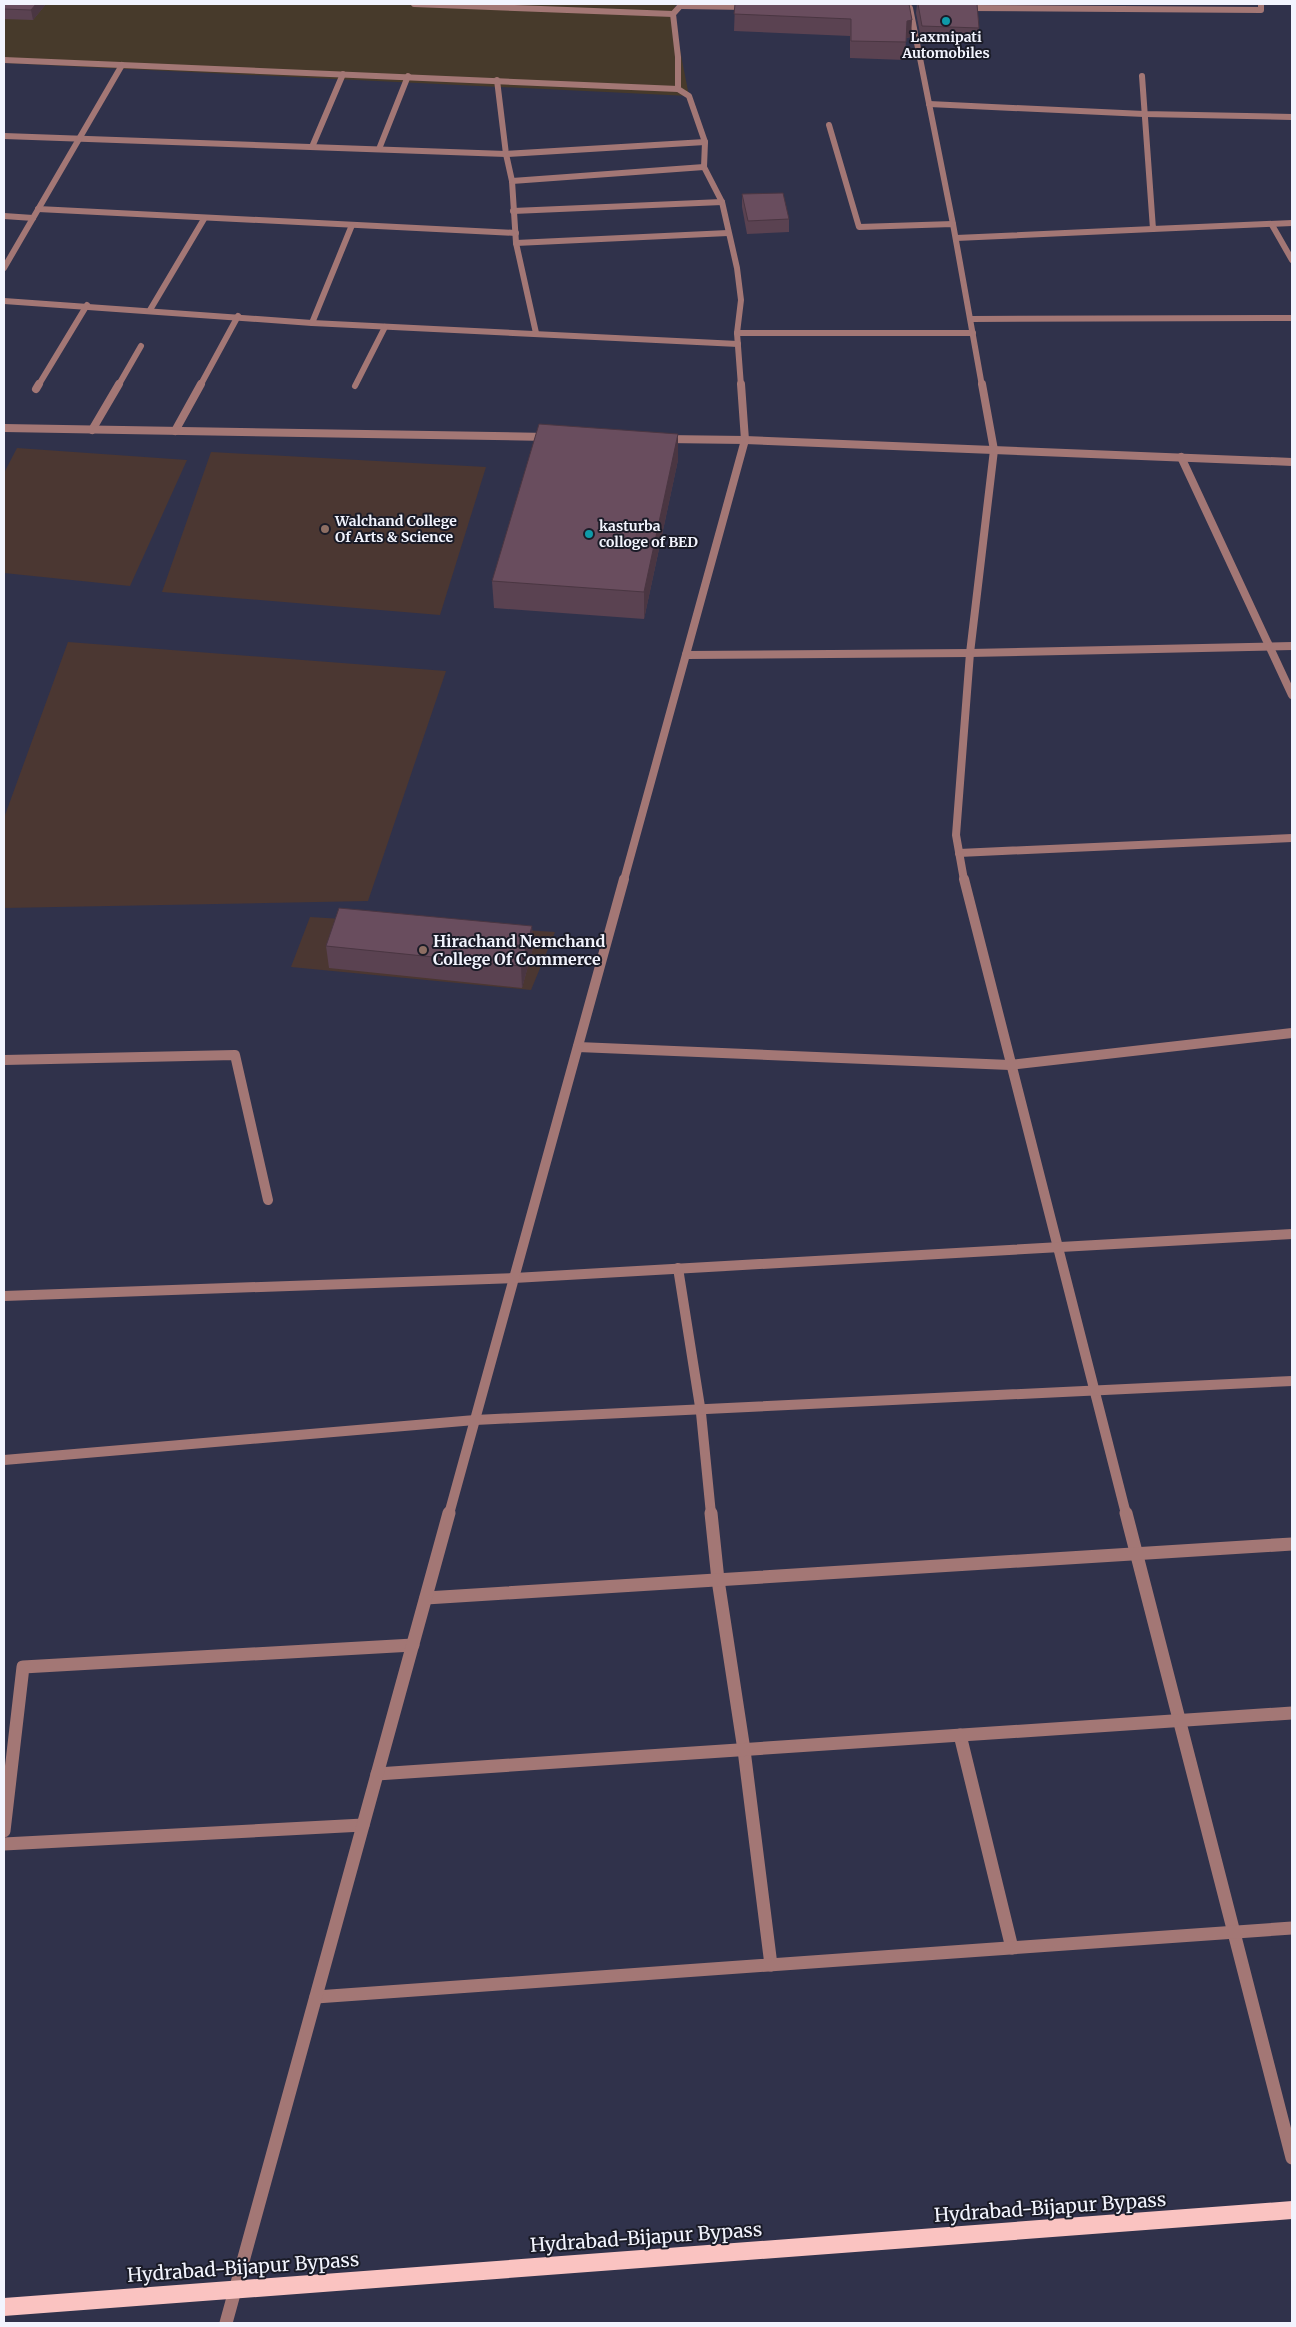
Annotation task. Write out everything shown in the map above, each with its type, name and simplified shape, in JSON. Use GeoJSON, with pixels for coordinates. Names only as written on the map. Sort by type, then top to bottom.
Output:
{"type":"FeatureCollection","features":[{"type":"Feature","properties":{"kind":"main road","name":"Hydrabad-Bijapur Bypass"},"geometry":{"type":"LineString","coordinates":[[4,2306],[1292,2210]]}},
{"type":"Feature","properties":{"kind":"street"},"geometry":{"type":"LineString","coordinates":[[414,4],[673,14],[682,5],[751,7]]}},
{"type":"Feature","properties":{"kind":"street"},"geometry":{"type":"LineString","coordinates":[[959,8],[1261,10],[1262,4]]}},
{"type":"Feature","properties":{"kind":"street"},"geometry":{"type":"LineString","coordinates":[[900,8],[920,8]]}},
{"type":"Feature","properties":{"kind":"street"},"geometry":{"type":"LineString","coordinates":[[910,8],[956,238],[994,450],[970,653],[956,835],[959,853],[966,891],[1010,1065],[1292,2158]]}},
{"type":"Feature","properties":{"kind":"street"},"geometry":{"type":"LineString","coordinates":[[673,14],[678,57],[678,89]]}},
{"type":"Feature","properties":{"kind":"street"},"geometry":{"type":"LineString","coordinates":[[4,60],[678,89],[689,96],[706,142],[704,167],[722,202],[737,268],[741,300],[737,333],[745,440],[226,2323]]}},
{"type":"Feature","properties":{"kind":"street"},"geometry":{"type":"LineString","coordinates":[[4,268],[122,65]]}},
{"type":"Feature","properties":{"kind":"street"},"geometry":{"type":"LineString","coordinates":[[312,147],[343,74]]}},
{"type":"Feature","properties":{"kind":"street"},"geometry":{"type":"LineString","coordinates":[[379,149],[408,76]]}},
{"type":"Feature","properties":{"kind":"street"},"geometry":{"type":"LineString","coordinates":[[1142,76],[1153,229]]}},
{"type":"Feature","properties":{"kind":"street"},"geometry":{"type":"LineString","coordinates":[[497,80],[506,154],[512,181],[516,243],[536,333]]}},
{"type":"Feature","properties":{"kind":"street"},"geometry":{"type":"LineString","coordinates":[[929,104],[1144,114],[1292,117]]}},
{"type":"Feature","properties":{"kind":"street"},"geometry":{"type":"LineString","coordinates":[[829,125],[859,227],[953,224]]}},
{"type":"Feature","properties":{"kind":"street"},"geometry":{"type":"LineString","coordinates":[[4,136],[506,154],[706,142]]}},
{"type":"Feature","properties":{"kind":"street"},"geometry":{"type":"LineString","coordinates":[[512,181],[704,167]]}},
{"type":"Feature","properties":{"kind":"street"},"geometry":{"type":"LineString","coordinates":[[513,211],[722,202]]}},
{"type":"Feature","properties":{"kind":"street"},"geometry":{"type":"LineString","coordinates":[[38,209],[516,233]]}},
{"type":"Feature","properties":{"kind":"street"},"geometry":{"type":"LineString","coordinates":[[4,216],[33,218]]}},
{"type":"Feature","properties":{"kind":"street"},"geometry":{"type":"LineString","coordinates":[[150,310],[204,218]]}},
{"type":"Feature","properties":{"kind":"street"},"geometry":{"type":"LineString","coordinates":[[956,238],[1292,223]]}},
{"type":"Feature","properties":{"kind":"street"},"geometry":{"type":"LineString","coordinates":[[1272,225],[1292,260]]}},
{"type":"Feature","properties":{"kind":"street"},"geometry":{"type":"LineString","coordinates":[[312,323],[352,226]]}},
{"type":"Feature","properties":{"kind":"street"},"geometry":{"type":"LineString","coordinates":[[516,243],[728,233]]}},
{"type":"Feature","properties":{"kind":"street"},"geometry":{"type":"LineString","coordinates":[[4,301],[87,305],[312,323],[738,344]]}},
{"type":"Feature","properties":{"kind":"street"},"geometry":{"type":"LineString","coordinates":[[36,389],[87,305]]}},
{"type":"Feature","properties":{"kind":"street"},"geometry":{"type":"LineString","coordinates":[[175,431],[238,316]]}},
{"type":"Feature","properties":{"kind":"street"},"geometry":{"type":"LineString","coordinates":[[971,319],[1292,318]]}},
{"type":"Feature","properties":{"kind":"street"},"geometry":{"type":"LineString","coordinates":[[355,386],[386,327]]}},
{"type":"Feature","properties":{"kind":"street"},"geometry":{"type":"LineString","coordinates":[[737,333],[973,333]]}},
{"type":"Feature","properties":{"kind":"street"},"geometry":{"type":"LineString","coordinates":[[92,430],[141,346]]}},
{"type":"Feature","properties":{"kind":"street"},"geometry":{"type":"LineString","coordinates":[[4,428],[558,437]]}},
{"type":"Feature","properties":{"kind":"street"},"geometry":{"type":"LineString","coordinates":[[656,438],[1292,462]]}},
{"type":"Feature","properties":{"kind":"street"},"geometry":{"type":"LineString","coordinates":[[1180,457],[1292,695]]}},
{"type":"Feature","properties":{"kind":"street"},"geometry":{"type":"LineString","coordinates":[[686,655],[970,653],[1292,646]]}},
{"type":"Feature","properties":{"kind":"street"},"geometry":{"type":"LineString","coordinates":[[959,853],[1292,838]]}},
{"type":"Feature","properties":{"kind":"street"},"geometry":{"type":"LineString","coordinates":[[578,1047],[1010,1065],[1292,1033]]}},
{"type":"Feature","properties":{"kind":"street"},"geometry":{"type":"LineString","coordinates":[[4,1060],[235,1055],[268,1200]]}},
{"type":"Feature","properties":{"kind":"street"},"geometry":{"type":"LineString","coordinates":[[4,1296],[514,1278],[1292,1234]]}},
{"type":"Feature","properties":{"kind":"street"},"geometry":{"type":"LineString","coordinates":[[678,1268],[700,1410],[718,1580],[744,1750],[772,1965]]}},
{"type":"Feature","properties":{"kind":"street"},"geometry":{"type":"LineString","coordinates":[[4,1460],[475,1420],[1292,1381]]}},
{"type":"Feature","properties":{"kind":"street"},"geometry":{"type":"LineString","coordinates":[[426,1598],[1292,1544]]}},
{"type":"Feature","properties":{"kind":"street"},"geometry":{"type":"LineString","coordinates":[[4,1830],[23,1667],[413,1645]]}},
{"type":"Feature","properties":{"kind":"street"},"geometry":{"type":"LineString","coordinates":[[377,1774],[1292,1713]]}},
{"type":"Feature","properties":{"kind":"street"},"geometry":{"type":"LineString","coordinates":[[960,1735],[1012,1948]]}},
{"type":"Feature","properties":{"kind":"street"},"geometry":{"type":"LineString","coordinates":[[4,1844],[363,1825]]}},
{"type":"Feature","properties":{"kind":"street"},"geometry":{"type":"LineString","coordinates":[[316,1997],[1292,1928]]}},
{"type":"Feature","properties":{"kind":"shaded area"},"geometry":{"type":"Polygon","coordinates":[[[4,4],[676,4],[673,14],[689,96],[4,63],[4,4]]]}},
{"type":"Feature","properties":{"kind":"shaded area"},"geometry":{"type":"Polygon","coordinates":[[[17,448],[187,460],[130,586],[4,573],[4,473],[17,448]]]}},
{"type":"Feature","properties":{"kind":"shaded area","name":"Walchand College Of Arts & Science"},"geometry":{"type":"Polygon","coordinates":[[[211,452],[486,467],[440,615],[162,592],[211,452]]]}},
{"type":"Feature","properties":{"kind":"shaded area"},"geometry":{"type":"Polygon","coordinates":[[[68,642],[446,671],[368,901],[4,908],[4,818],[68,642]]]}},
{"type":"Feature","properties":{"kind":"shaded area","name":"Hirachand Nemchand College Of Commerce"},"geometry":{"type":"Polygon","coordinates":[[[310,917],[555,932],[531,990],[291,967],[310,917]]]}},
{"type":"Feature","properties":{"kind":"building"},"geometry":{"type":"Polygon","coordinates":[[[4,4],[36,4],[31,10],[4,9],[4,4]]]}},
{"type":"Feature","properties":{"kind":"building"},"geometry":{"type":"Polygon","coordinates":[[[735,4],[909,4],[912,20],[907,21],[906,42],[851,41],[851,19],[734,14],[735,4]]]}},
{"type":"Feature","properties":{"kind":"building"},"geometry":{"type":"Polygon","coordinates":[[[918,4],[977,4],[979,28],[922,26],[918,4]]]}},
{"type":"Feature","properties":{"kind":"building"},"geometry":{"type":"Polygon","coordinates":[[[783,193],[789,219],[748,221],[742,194],[783,193]]]}},
{"type":"Feature","properties":{"kind":"building","name":"kasturba colloge of BED"},"geometry":{"type":"Polygon","coordinates":[[[539,424],[678,434],[644,592],[492,581],[539,424]]]}},
{"type":"Feature","properties":{"kind":"building"},"geometry":{"type":"Polygon","coordinates":[[[339,908],[532,926],[521,966],[326,946],[339,908]]]}},
{"type":"Feature","properties":{"kind":"place","name":"Laxmipati Automobiles"},"geometry":{"type":"Point","coordinates":[946,21]}},
{"type":"Feature","properties":{"kind":"place","name":"Walchand College Of Arts & Science"},"geometry":{"type":"Point","coordinates":[325,529]}},
{"type":"Feature","properties":{"kind":"place","name":"kasturba colloge of BED"},"geometry":{"type":"Point","coordinates":[589,534]}},
{"type":"Feature","properties":{"kind":"place","name":"Hirachand Nemchand College Of Commerce"},"geometry":{"type":"Point","coordinates":[423,950]}}]}
